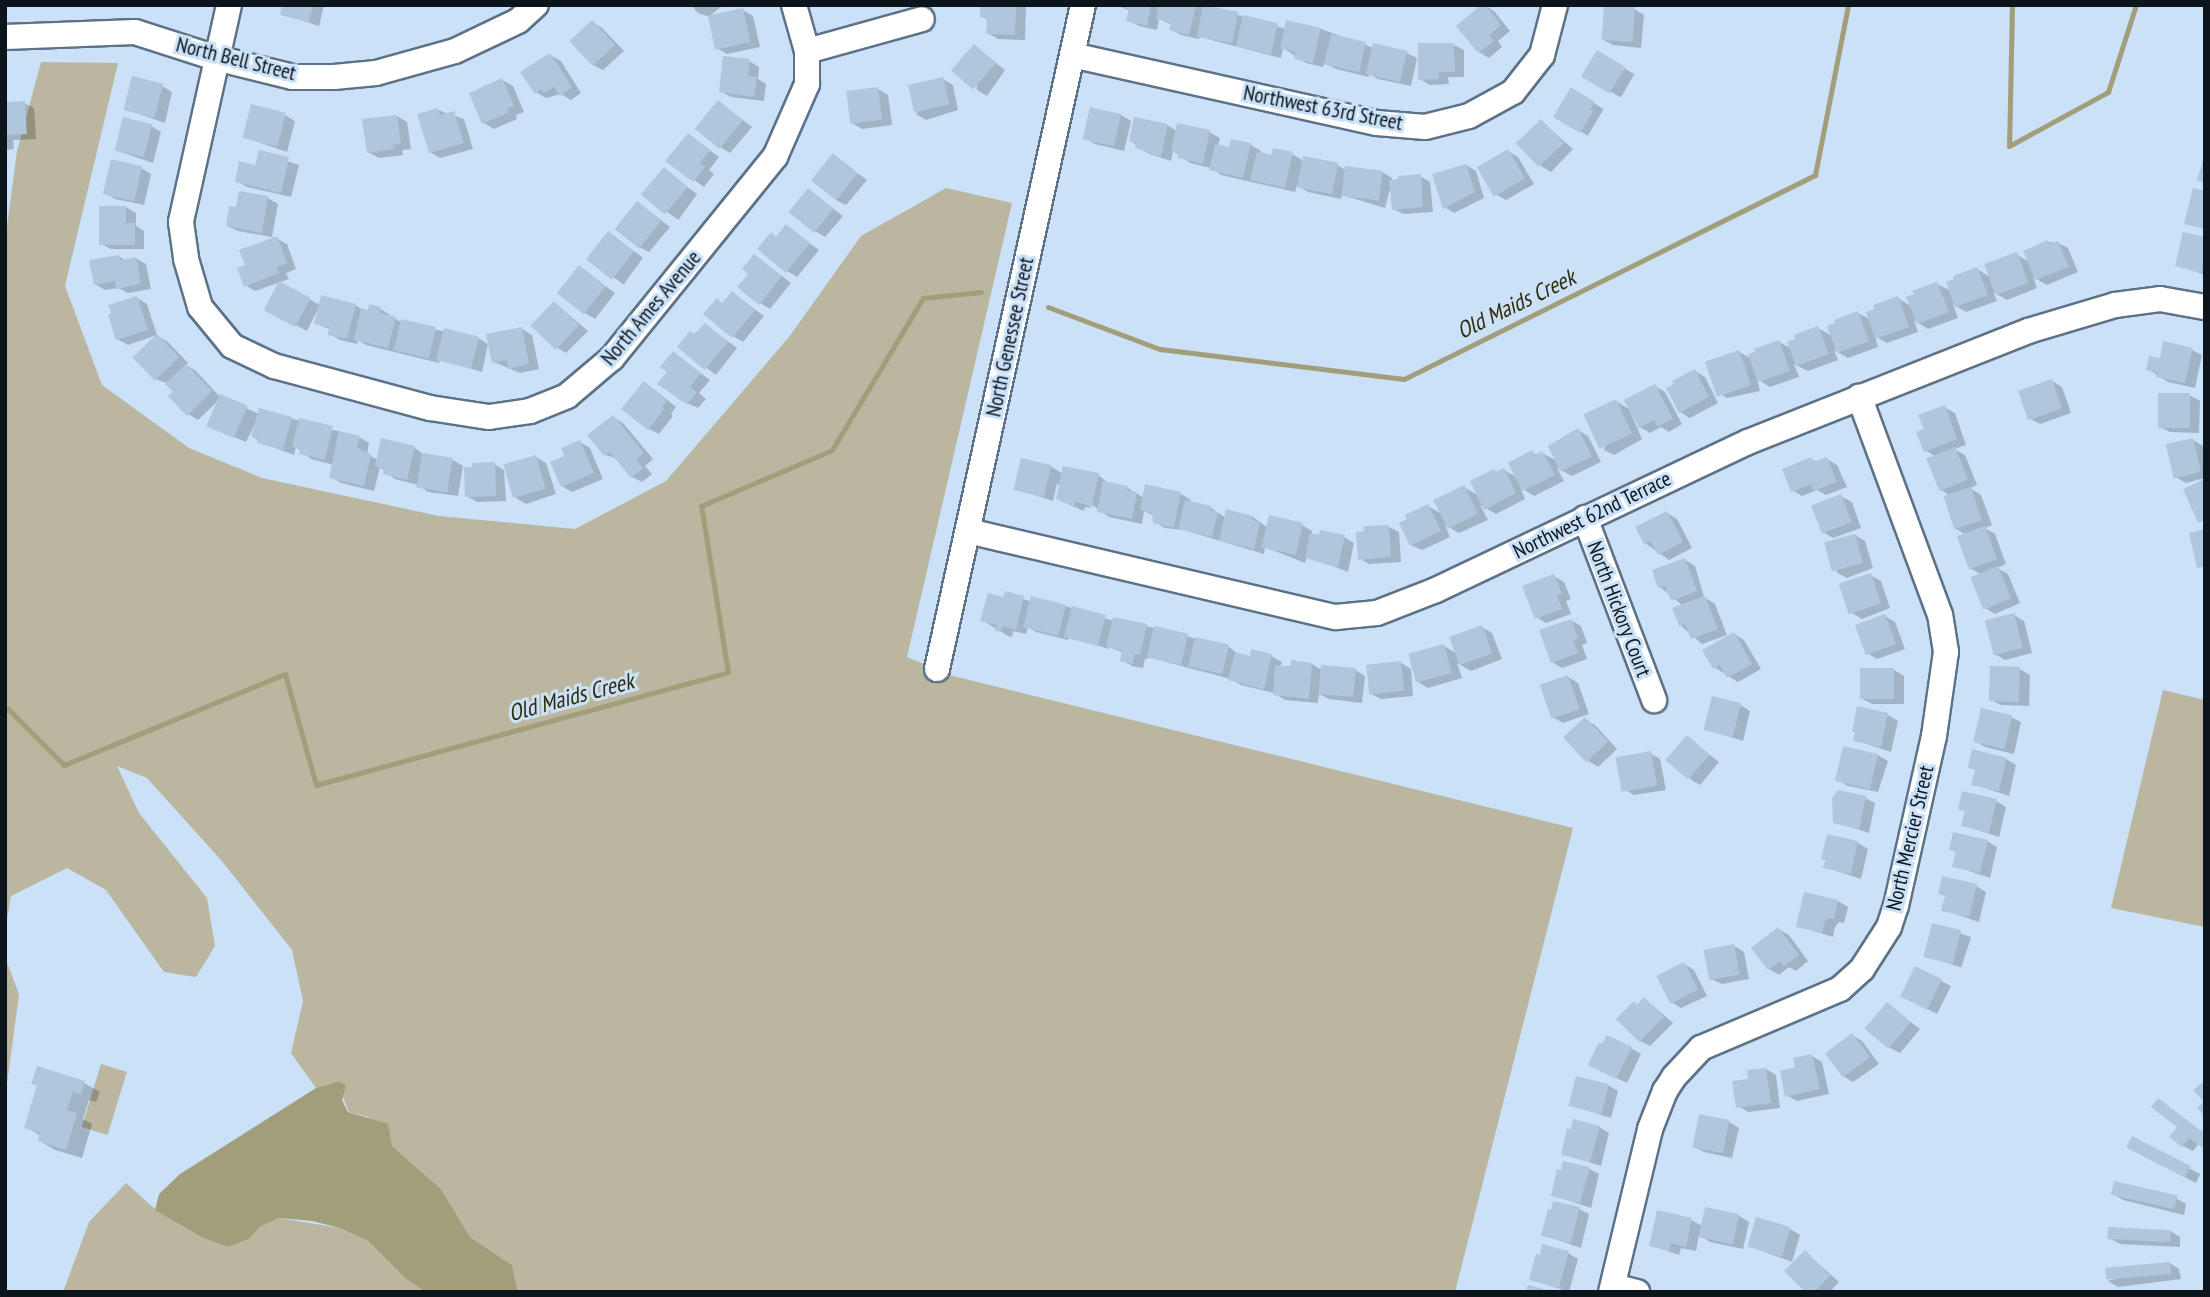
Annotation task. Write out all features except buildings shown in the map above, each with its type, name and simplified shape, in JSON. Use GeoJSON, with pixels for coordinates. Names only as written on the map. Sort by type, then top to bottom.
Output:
{"type":"FeatureCollection","features":[{"type":"Feature","properties":{"kind":"street"},"geometry":{"type":"LineString","coordinates":[[216,58],[229,5]]}},
{"type":"Feature","properties":{"kind":"street","name":"North Bell Street"},"geometry":{"type":"LineString","coordinates":[[5,37],[135,32],[216,58],[293,77],[376,73],[455,51],[510,25],[536,5]]}},
{"type":"Feature","properties":{"kind":"street"},"geometry":{"type":"LineString","coordinates":[[794,5],[807,51],[922,19]]}},
{"type":"Feature","properties":{"kind":"street","name":"North Genessee Street"},"geometry":{"type":"LineString","coordinates":[[937,669],[1083,5]]}},
{"type":"Feature","properties":{"kind":"street","name":"Northwest 63rd Street"},"geometry":{"type":"LineString","coordinates":[[1072,55],[1377,123],[1425,127],[1469,116],[1513,92],[1542,55],[1555,5]]}},
{"type":"Feature","properties":{"kind":"street","name":"North Ames Avenue"},"geometry":{"type":"LineString","coordinates":[[216,58],[181,222],[186,259],[200,307],[232,346],[274,366],[430,408],[489,417],[530,411],[567,396],[612,358],[775,157],[807,84],[807,51]]}},
{"type":"Feature","properties":{"kind":"street","name":"Northwest 62nd Terrace"},"geometry":{"type":"LineString","coordinates":[[968,531],[1336,617],[1377,612],[1404,603],[1704,461],[1858,396],[2028,331],[2115,305],[2160,299],[2205,307]]}},
{"type":"Feature","properties":{"kind":"street","name":"North Mercier Street"},"geometry":{"type":"LineString","coordinates":[[1612,1289],[1650,1129],[1665,1091],[1674,1077],[1701,1048],[1840,989],[1862,969],[1888,926],[1896,906],[1934,736],[1946,652],[1940,615],[1858,396]]}},
{"type":"Feature","properties":{"kind":"street","name":"North Hickory Court"},"geometry":{"type":"LineString","coordinates":[[1585,518],[1654,701]]}},
{"type":"Feature","properties":{"kind":"street"},"geometry":{"type":"LineString","coordinates":[[1612,1289],[1637,1292]]}},
{"type":"Feature","properties":{"kind":"shaded area"},"geometry":{"type":"Polygon","coordinates":[[[41,62],[118,63],[65,286],[102,385],[189,448],[262,478],[439,516],[575,529],[666,481],[789,337],[861,236],[946,188],[1012,203],[907,657],[949,675],[1573,828],[1455,1292],[518,1292],[512,1265],[470,1237],[441,1189],[392,1146],[368,1117],[349,1112],[342,1095],[346,1085],[341,1081],[316,1088],[291,1053],[303,1001],[292,950],[221,860],[147,778],[117,766],[139,813],[207,898],[215,946],[196,977],[164,972],[106,890],[67,868],[11,896],[5,931],[5,241],[17,151],[41,62]]]}},
{"type":"Feature","properties":{"kind":"shaded area"},"geometry":{"type":"Polygon","coordinates":[[[2163,690],[2205,700],[2205,927],[2111,908],[2163,690]]]}},
{"type":"Feature","properties":{"kind":"shaded area"},"geometry":{"type":"Polygon","coordinates":[[[5,957],[19,994],[5,1099],[5,957]]]}},
{"type":"Feature","properties":{"kind":"shaded area"},"geometry":{"type":"Polygon","coordinates":[[[101,1064],[127,1072],[108,1135],[82,1127],[101,1064]]]}},
{"type":"Feature","properties":{"kind":"shaded area"},"geometry":{"type":"Polygon","coordinates":[[[340,1081],[346,1085],[342,1100],[348,1112],[388,1124],[392,1146],[441,1189],[470,1237],[512,1265],[518,1292],[426,1292],[406,1279],[368,1241],[340,1228],[312,1221],[279,1218],[260,1227],[249,1239],[228,1247],[203,1238],[155,1210],[159,1194],[180,1174],[316,1088],[340,1081]]]}},
{"type":"Feature","properties":{"kind":"shaded area"},"geometry":{"type":"Polygon","coordinates":[[[126,1183],[156,1210],[203,1238],[228,1247],[249,1239],[260,1227],[279,1218],[340,1228],[368,1241],[406,1279],[426,1292],[63,1292],[89,1222],[126,1183]]]}},
{"type":"Feature","properties":{"kind":"waterway","name":"Old Maids Creek"},"geometry":{"type":"LineString","coordinates":[[1048,307],[1160,349],[1404,379],[1815,175],[1848,5]]}},
{"type":"Feature","properties":{"kind":"waterway","name":"Old Maids Creek"},"geometry":{"type":"LineString","coordinates":[[2012,5],[2009,146],[2108,92],[2136,5]]}},
{"type":"Feature","properties":{"kind":"waterway","name":"Old Maids Creek"},"geometry":{"type":"LineString","coordinates":[[5,711],[8,709],[64,765],[285,674],[316,785],[728,672],[701,506],[832,450],[923,298],[981,292]]}}]}
